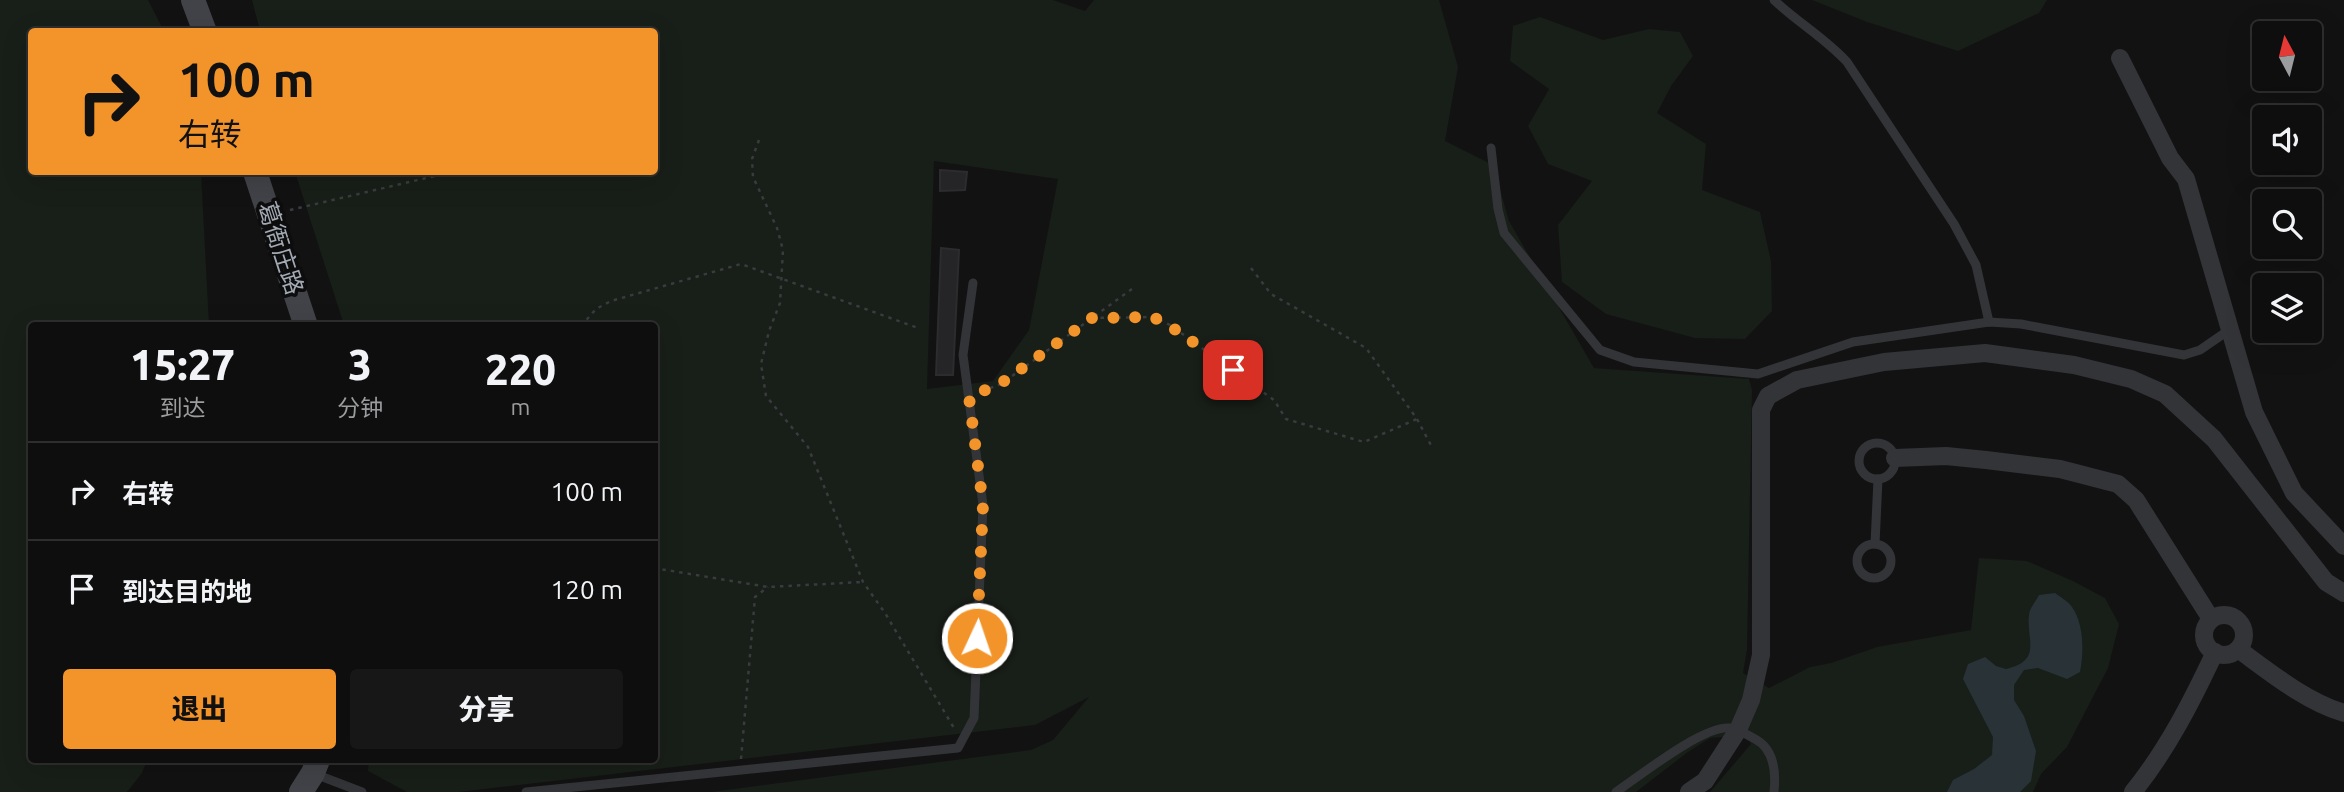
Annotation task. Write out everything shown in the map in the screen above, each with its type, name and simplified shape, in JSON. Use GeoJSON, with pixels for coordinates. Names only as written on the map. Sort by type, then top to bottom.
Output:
{"type":"FeatureCollection","features":[{"type":"Feature","properties":{"kind":"street"},"geometry":{"type":"LineString","coordinates":[[193,0],[204,28]]}},
{"type":"Feature","properties":{"kind":"street"},"geometry":{"type":"LineString","coordinates":[[2120,58],[2170,158],[2186,179],[2254,412],[2294,494],[2344,546]]}},
{"type":"Feature","properties":{"kind":"street","name":"葛衙庄路"},"geometry":{"type":"LineString","coordinates":[[256,175],[305,322]]}},
{"type":"Feature","properties":{"kind":"street"},"geometry":{"type":"LineString","coordinates":[[1689,792],[1705,781],[1738,730],[1751,700],[1762,656],[1761,410],[1768,396],[1797,380],[1884,362],[1984,354],[2074,365],[2131,379],[2165,394],[2214,439],[2326,582],[2344,593]]}},
{"type":"Feature","properties":{"kind":"street"},"geometry":{"type":"LineString","coordinates":[[1895,458],[1946,456],[1986,460],[2060,469],[2118,484],[2136,500],[2211,619]]}},
{"type":"Feature","properties":{"kind":"street"},"geometry":{"type":"LineString","coordinates":[[2224,615],[2237,619],[2244,630],[2238,649],[2227,654],[2215,653],[2206,643],[2204,637],[2211,619],[2224,615]]}},
{"type":"Feature","properties":{"kind":"street"},"geometry":{"type":"LineString","coordinates":[[2238,649],[2281,681],[2344,713]]}},
{"type":"Feature","properties":{"kind":"street"},"geometry":{"type":"LineString","coordinates":[[2133,792],[2191,704],[2215,653]]}},
{"type":"Feature","properties":{"kind":"lane"},"geometry":{"type":"LineString","coordinates":[[1774,0],[1793,18],[1829,43],[1847,62],[1954,224],[1976,265],[1989,322]]}},
{"type":"Feature","properties":{"kind":"lane"},"geometry":{"type":"LineString","coordinates":[[1491,148],[1498,209],[1504,233],[1600,350],[1634,362],[1758,374],[1853,342],[1989,322],[2021,324],[2184,355],[2200,350],[2230,330]]}},
{"type":"Feature","properties":{"kind":"lane"},"geometry":{"type":"LineString","coordinates":[[526,792],[958,748],[974,718],[983,505],[963,355],[974,283]]}},
{"type":"Feature","properties":{"kind":"lane"},"geometry":{"type":"LineString","coordinates":[[1873,443],[1890,448],[1895,458],[1893,470],[1884,478],[1878,479],[1863,471],[1859,460],[1864,449],[1873,443]]}},
{"type":"Feature","properties":{"kind":"lane"},"geometry":{"type":"LineString","coordinates":[[1875,544],[1878,479]]}},
{"type":"Feature","properties":{"kind":"lane"},"geometry":{"type":"LineString","coordinates":[[1616,792],[1686,744],[1708,733],[1727,728],[1738,730],[1762,743],[1776,772],[1774,792]]}},
{"type":"Feature","properties":{"kind":"lane"},"geometry":{"type":"LineString","coordinates":[[311,775],[362,792]]}},
{"type":"Feature","properties":{"kind":"path"},"geometry":{"type":"LineString","coordinates":[[759,140],[752,159],[753,177],[777,228],[783,250],[780,303],[769,331],[761,364],[766,396],[808,447],[863,582],[885,613],[962,741]]}},
{"type":"Feature","properties":{"kind":"path"},"geometry":{"type":"LineString","coordinates":[[270,215],[439,175]]}},
{"type":"Feature","properties":{"kind":"path"},"geometry":{"type":"LineString","coordinates":[[585,322],[596,309],[611,301],[741,264],[918,328]]}},
{"type":"Feature","properties":{"kind":"path"},"geometry":{"type":"LineString","coordinates":[[1251,268],[1271,294],[1366,348],[1417,419],[1433,449]]}},
{"type":"Feature","properties":{"kind":"path"},"geometry":{"type":"LineString","coordinates":[[969,397],[1000,384],[1132,289]]}},
{"type":"Feature","properties":{"kind":"path"},"geometry":{"type":"LineString","coordinates":[[1092,318],[1153,317],[1170,326],[1275,400],[1286,419],[1364,442],[1417,419]]}},
{"type":"Feature","properties":{"kind":"path"},"geometry":{"type":"LineString","coordinates":[[658,569],[768,587],[863,582]]}},
{"type":"Feature","properties":{"kind":"path"},"geometry":{"type":"LineString","coordinates":[[740,771],[755,597],[768,587]]}},
{"type":"Feature","properties":{"kind":"shaded area"},"geometry":{"type":"Polygon","coordinates":[[[0,0],[148,0],[162,28],[28,28],[28,175],[201,175],[209,322],[28,322],[28,763],[146,763],[142,773],[127,792],[0,792],[0,0]]]}},
{"type":"Feature","properties":{"kind":"shaded area"},"geometry":{"type":"Polygon","coordinates":[[[252,0],[1053,0],[1085,11],[1094,0],[1439,0],[1458,67],[1445,141],[1493,165],[1509,221],[1594,368],[1749,379],[1752,390],[1747,650],[1743,673],[1769,688],[1810,667],[1831,663],[1877,647],[1971,630],[1979,558],[2027,561],[2073,581],[2105,598],[2119,624],[2108,668],[2067,747],[2041,774],[2033,792],[1710,792],[1751,744],[1748,735],[1710,738],[1636,792],[711,792],[1031,750],[1053,740],[1089,697],[1035,725],[459,792],[407,792],[368,771],[369,763],[658,763],[658,322],[343,322],[296,175],[658,175],[658,28],[259,28],[252,0]],[[934,161],[927,389],[993,381],[1029,330],[1058,179],[934,161]]]}},
{"type":"Feature","properties":{"kind":"shaded area"},"geometry":{"type":"Polygon","coordinates":[[[1812,0],[2047,0],[2039,13],[1958,51],[1867,22],[1812,0]]]}},
{"type":"Feature","properties":{"kind":"shaded area"},"geometry":{"type":"Polygon","coordinates":[[[1540,17],[1603,40],[1649,29],[1680,32],[1693,56],[1671,86],[1657,113],[1706,144],[1702,190],[1760,212],[1771,261],[1772,311],[1745,339],[1695,338],[1606,314],[1562,282],[1558,225],[1592,181],[1548,164],[1528,126],[1549,89],[1510,61],[1513,26],[1540,17]]]}},
{"type":"Feature","properties":{"kind":"shaded area"},"geometry":{"type":"Polygon","coordinates":[[[2055,593],[2070,605],[2079,622],[2082,638],[2080,672],[2067,679],[2038,668],[2024,670],[2014,685],[2014,700],[2024,716],[2036,751],[2031,781],[2020,792],[1947,792],[1953,780],[1992,755],[1993,737],[1963,679],[1968,664],[1985,657],[1996,666],[2006,669],[2025,660],[2030,648],[2030,610],[2039,595],[2055,593]]]}},
{"type":"Feature","properties":{"kind":"building"},"geometry":{"type":"Polygon","coordinates":[[[940,170],[967,172],[965,190],[940,191],[940,170]]]}},
{"type":"Feature","properties":{"kind":"building"},"geometry":{"type":"Polygon","coordinates":[[[941,248],[959,250],[953,375],[936,375],[941,248]]]}},
{"type":"Feature","properties":{"kind":"route"},"geometry":{"type":"LineString","coordinates":[[977,638],[983,505],[969,397],[1000,384],[1092,318],[1153,317],[1233,370]]}}]}
